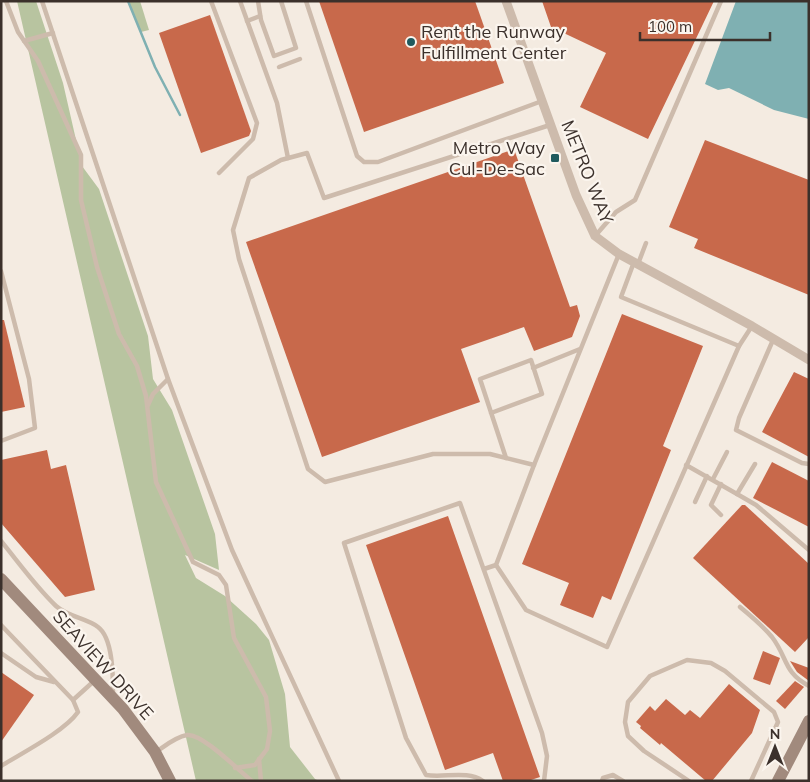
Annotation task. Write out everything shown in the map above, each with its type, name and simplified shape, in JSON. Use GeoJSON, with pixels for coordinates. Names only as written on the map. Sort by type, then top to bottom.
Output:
{"type":"FeatureCollection","features":[{"type":"Feature","properties":{"kind":"main road","name":"SEAVIEW DRIVE"},"geometry":{"type":"LineString","coordinates":[[1,579],[113,697],[155,752],[170,781]]}},
{"type":"Feature","properties":{"kind":"main road"},"geometry":{"type":"LineString","coordinates":[[778,781],[809,721]]}},
{"type":"Feature","properties":{"kind":"street","name":"METRO WAY"},"geometry":{"type":"LineString","coordinates":[[506,1],[576,195],[595,236],[619,254],[752,326],[809,360]]}},
{"type":"Feature","properties":{"kind":"lane"},"geometry":{"type":"LineString","coordinates":[[6,1],[18,32],[38,61],[81,155],[81,200],[97,267],[119,334],[137,366],[148,406],[156,482],[193,562],[219,574],[226,585],[234,638],[266,697],[270,731],[267,749],[254,765],[236,768]]}},
{"type":"Feature","properties":{"kind":"lane"},"geometry":{"type":"LineString","coordinates":[[42,1],[168,379],[232,550],[260,614],[340,781]]}},
{"type":"Feature","properties":{"kind":"lane"},"geometry":{"type":"LineString","coordinates":[[212,1],[257,123],[253,139],[219,173]]}},
{"type":"Feature","properties":{"kind":"lane"},"geometry":{"type":"LineString","coordinates":[[240,1],[277,103],[288,158]]}},
{"type":"Feature","properties":{"kind":"lane"},"geometry":{"type":"LineString","coordinates":[[258,1],[260,16],[274,56],[296,48],[281,1]]}},
{"type":"Feature","properties":{"kind":"lane"},"geometry":{"type":"LineString","coordinates":[[306,1],[357,156],[364,162],[378,162],[542,101]]}},
{"type":"Feature","properties":{"kind":"lane"},"geometry":{"type":"LineString","coordinates":[[595,236],[616,212],[635,200],[721,1]]}},
{"type":"Feature","properties":{"kind":"lane"},"geometry":{"type":"LineString","coordinates":[[247,21],[260,16]]}},
{"type":"Feature","properties":{"kind":"lane"},"geometry":{"type":"LineString","coordinates":[[24,41],[53,33]]}},
{"type":"Feature","properties":{"kind":"lane"},"geometry":{"type":"LineString","coordinates":[[279,67],[300,59]]}},
{"type":"Feature","properties":{"kind":"lane"},"geometry":{"type":"LineString","coordinates":[[534,465],[490,454],[433,454],[325,482],[308,469],[239,259],[233,230],[249,178],[288,158],[307,153],[324,198],[550,125]]}},
{"type":"Feature","properties":{"kind":"lane"},"geometry":{"type":"LineString","coordinates":[[646,243],[621,298],[739,346]]}},
{"type":"Feature","properties":{"kind":"lane"},"geometry":{"type":"LineString","coordinates":[[484,570],[496,565],[619,254]]}},
{"type":"Feature","properties":{"kind":"lane"},"geometry":{"type":"LineString","coordinates":[[1,271],[29,378],[35,428],[1,441]]}},
{"type":"Feature","properties":{"kind":"lane"},"geometry":{"type":"LineString","coordinates":[[496,565],[526,610],[607,647],[739,346],[752,326]]}},
{"type":"Feature","properties":{"kind":"lane"},"geometry":{"type":"LineString","coordinates":[[773,340],[739,418],[736,430],[802,463],[809,464]]}},
{"type":"Feature","properties":{"kind":"lane"},"geometry":{"type":"LineString","coordinates":[[534,368],[580,349]]}},
{"type":"Feature","properties":{"kind":"lane"},"geometry":{"type":"LineString","coordinates":[[492,413],[542,394],[531,360],[480,379],[506,458]]}},
{"type":"Feature","properties":{"kind":"lane"},"geometry":{"type":"LineString","coordinates":[[148,406],[153,394],[168,379]]}},
{"type":"Feature","properties":{"kind":"lane"},"geometry":{"type":"LineString","coordinates":[[713,479],[727,452]]}},
{"type":"Feature","properties":{"kind":"lane"},"geometry":{"type":"LineString","coordinates":[[737,494],[754,464]]}},
{"type":"Feature","properties":{"kind":"lane"},"geometry":{"type":"LineString","coordinates":[[686,465],[722,484],[756,506],[809,550]]}},
{"type":"Feature","properties":{"kind":"lane"},"geometry":{"type":"LineString","coordinates":[[695,502],[707,476]]}},
{"type":"Feature","properties":{"kind":"lane"},"geometry":{"type":"LineString","coordinates":[[721,514],[711,505],[722,484]]}},
{"type":"Feature","properties":{"kind":"lane"},"geometry":{"type":"LineString","coordinates":[[483,781],[469,775],[440,777],[426,775],[406,738],[344,543],[460,503],[542,733],[546,756],[544,781]]}},
{"type":"Feature","properties":{"kind":"lane"},"geometry":{"type":"LineString","coordinates":[[1,541],[57,607],[74,618],[99,627],[106,640],[113,666],[113,697]]}},
{"type":"Feature","properties":{"kind":"lane"},"geometry":{"type":"LineString","coordinates":[[740,607],[771,636],[782,654],[789,672],[809,686]]}},
{"type":"Feature","properties":{"kind":"lane"},"geometry":{"type":"LineString","coordinates":[[1,626],[73,700],[78,712],[74,718],[1,766]]}},
{"type":"Feature","properties":{"kind":"lane"},"geometry":{"type":"LineString","coordinates":[[1,654],[36,677],[55,682]]}},
{"type":"Feature","properties":{"kind":"lane"},"geometry":{"type":"LineString","coordinates":[[689,781],[644,752],[628,736],[626,722],[628,702],[650,676],[687,660],[711,664],[725,671],[774,712],[778,722],[751,781]]}},
{"type":"Feature","properties":{"kind":"lane"},"geometry":{"type":"LineString","coordinates":[[73,700],[95,679]]}},
{"type":"Feature","properties":{"kind":"lane"},"geometry":{"type":"LineString","coordinates":[[155,752],[178,738],[194,735],[209,744],[252,781]]}},
{"type":"Feature","properties":{"kind":"lane"},"geometry":{"type":"LineString","coordinates":[[259,759],[261,781]]}},
{"type":"Feature","properties":{"kind":"lane"},"geometry":{"type":"LineString","coordinates":[[602,781],[603,778],[613,775],[623,781]]}},
{"type":"Feature","properties":{"kind":"green space"},"geometry":{"type":"Polygon","coordinates":[[[17,1],[36,1],[63,83],[82,166],[99,189],[148,336],[153,379],[172,410],[215,534],[219,570],[185,555],[196,578],[225,596],[256,624],[269,640],[285,694],[290,747],[315,779],[319,781],[196,781],[17,1]]]}},
{"type":"Feature","properties":{"kind":"green space"},"geometry":{"type":"Polygon","coordinates":[[[128,1],[140,1],[149,30],[141,32],[128,1]]]}},
{"type":"Feature","properties":{"kind":"water"},"geometry":{"type":"Polygon","coordinates":[[[736,1],[809,1],[809,119],[774,110],[729,88],[718,90],[705,84],[736,1]]]}},
{"type":"Feature","properties":{"kind":"building","name":"Rent the Runway Fulfillment Center"},"geometry":{"type":"Polygon","coordinates":[[[319,1],[475,1],[504,83],[364,132],[319,1]]]}},
{"type":"Feature","properties":{"kind":"building"},"geometry":{"type":"Polygon","coordinates":[[[542,1],[714,1],[648,139],[580,107],[606,53],[551,27],[542,1]]]}},
{"type":"Feature","properties":{"kind":"building"},"geometry":{"type":"Polygon","coordinates":[[[210,15],[251,131],[249,136],[201,153],[159,33],[210,15]]]}},
{"type":"Feature","properties":{"kind":"building"},"geometry":{"type":"Polygon","coordinates":[[[705,140],[809,180],[809,295],[694,248],[698,239],[669,227],[705,140]]]}},
{"type":"Feature","properties":{"kind":"building"},"geometry":{"type":"Polygon","coordinates":[[[514,149],[570,307],[577,305],[580,316],[572,337],[534,351],[524,327],[461,349],[480,402],[322,457],[246,242],[514,149]]]}},
{"type":"Feature","properties":{"kind":"building"},"geometry":{"type":"Polygon","coordinates":[[[622,314],[703,346],[663,446],[671,450],[611,600],[602,596],[593,618],[560,605],[569,583],[522,564],[622,314]]]}},
{"type":"Feature","properties":{"kind":"building"},"geometry":{"type":"Polygon","coordinates":[[[1,320],[4,320],[25,407],[1,412],[1,320]]]}},
{"type":"Feature","properties":{"kind":"building"},"geometry":{"type":"Polygon","coordinates":[[[794,372],[809,379],[809,457],[762,432],[794,372]]]}},
{"type":"Feature","properties":{"kind":"building"},"geometry":{"type":"Polygon","coordinates":[[[47,450],[51,469],[66,465],[95,590],[65,597],[1,523],[1,460],[47,450]]]}},
{"type":"Feature","properties":{"kind":"building"},"geometry":{"type":"Polygon","coordinates":[[[772,462],[809,481],[809,527],[753,498],[772,462]]]}},
{"type":"Feature","properties":{"kind":"building"},"geometry":{"type":"Polygon","coordinates":[[[742,505],[745,505],[809,564],[809,637],[795,652],[693,558],[742,505]]]}},
{"type":"Feature","properties":{"kind":"building"},"geometry":{"type":"Polygon","coordinates":[[[448,516],[540,777],[528,781],[503,781],[493,753],[445,770],[366,545],[448,516]]]}},
{"type":"Feature","properties":{"kind":"building"},"geometry":{"type":"Polygon","coordinates":[[[763,651],[780,658],[770,685],[753,679],[763,651]]]}},
{"type":"Feature","properties":{"kind":"building"},"geometry":{"type":"Polygon","coordinates":[[[790,661],[809,668],[809,681],[797,672],[790,661]]]}},
{"type":"Feature","properties":{"kind":"building"},"geometry":{"type":"Polygon","coordinates":[[[1,672],[34,695],[1,742],[1,672]]]}},
{"type":"Feature","properties":{"kind":"building"},"geometry":{"type":"Polygon","coordinates":[[[795,681],[804,687],[785,709],[776,701],[795,681]]]}},
{"type":"Feature","properties":{"kind":"building"},"geometry":{"type":"Polygon","coordinates":[[[729,684],[760,710],[752,733],[712,781],[706,781],[661,743],[660,745],[640,728],[641,726],[636,722],[650,706],[655,711],[666,699],[685,715],[690,710],[700,718],[729,684]]]}},
{"type":"Feature","properties":{"kind":"waterway"},"geometry":{"type":"LineString","coordinates":[[128,1],[155,67],[180,115]]}},
{"type":"Feature","properties":{"kind":"place","name":"Rent the Runway Fulfillment Center"},"geometry":{"type":"Point","coordinates":[411,42]}},
{"type":"Feature","properties":{"kind":"place","name":"Metro Way Cul-De-Sac"},"geometry":{"type":"Point","coordinates":[555,158]}}]}
